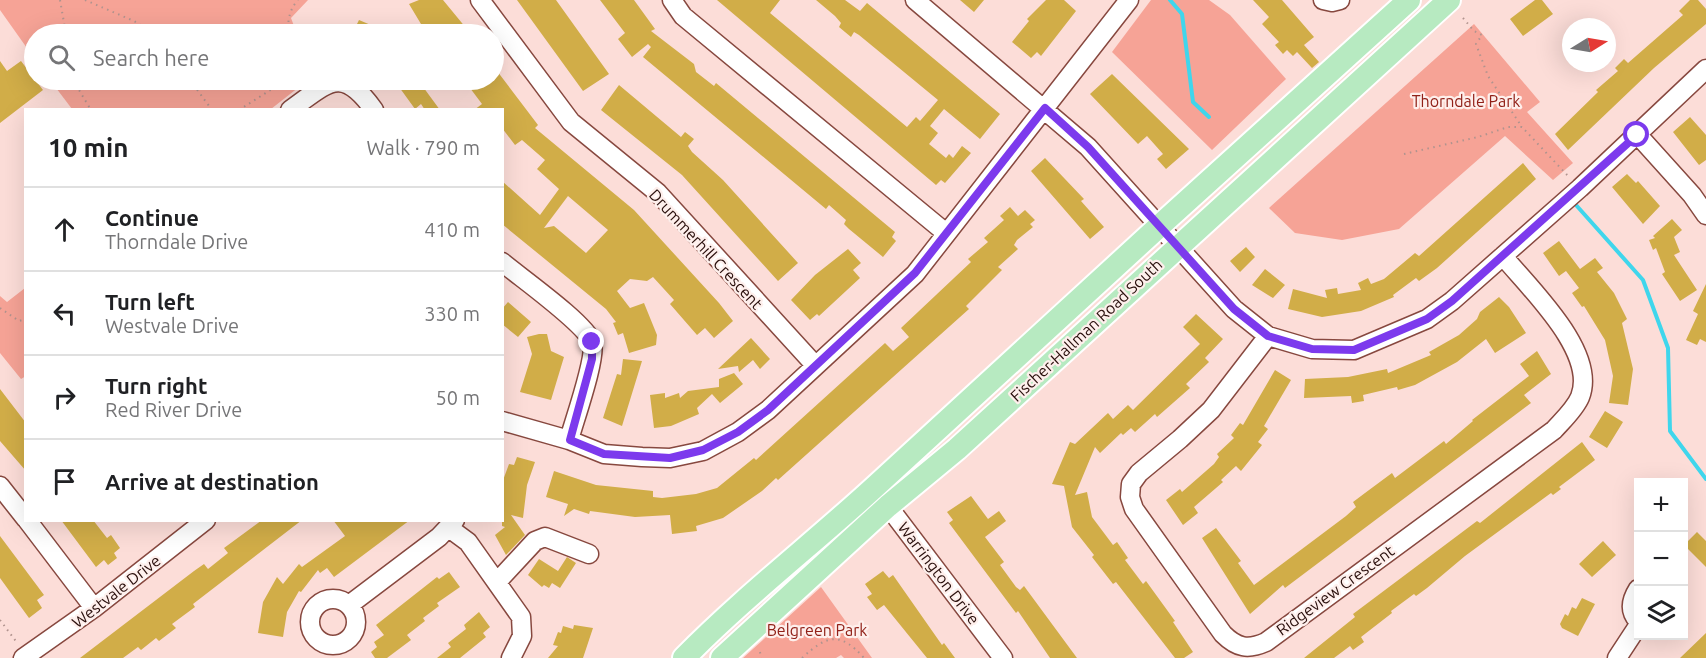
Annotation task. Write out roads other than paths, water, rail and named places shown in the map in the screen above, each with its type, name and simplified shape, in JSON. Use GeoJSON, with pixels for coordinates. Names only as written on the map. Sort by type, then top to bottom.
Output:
{"type":"FeatureCollection","features":[{"type":"Feature","properties":{"kind":"main road","name":"Fischer-Hallman Road South"},"geometry":{"type":"LineString","coordinates":[[684,658],[722,619],[874,488],[1160,224],[1409,0]]}},
{"type":"Feature","properties":{"kind":"main road","name":"Fischer-Hallman Road South"},"geometry":{"type":"LineString","coordinates":[[722,658],[888,506],[957,449],[1449,0]]}},
{"type":"Feature","properties":{"kind":"street","name":"Drummerhill Crescent"},"geometry":{"type":"LineString","coordinates":[[480,0],[498,24]]}},
{"type":"Feature","properties":{"kind":"street"},"geometry":{"type":"LineString","coordinates":[[672,0],[684,16],[946,233]]}},
{"type":"Feature","properties":{"kind":"street"},"geometry":{"type":"LineString","coordinates":[[915,0],[1045,108],[1088,147],[1160,224],[1234,309],[1268,336],[1312,349],[1354,350],[1427,319],[1580,188],[1706,69]]}},
{"type":"Feature","properties":{"kind":"street"},"geometry":{"type":"LineString","coordinates":[[504,422],[570,440],[604,454],[642,458],[670,458],[703,450],[738,432],[768,410],[814,364],[915,273],[1129,0]]}},
{"type":"Feature","properties":{"kind":"street"},"geometry":{"type":"LineString","coordinates":[[1323,0],[1332,2],[1340,0]]}},
{"type":"Feature","properties":{"kind":"street","name":"Drummerhill Crescent"},"geometry":{"type":"LineString","coordinates":[[504,32],[571,122],[658,193],[814,364]]}},
{"type":"Feature","properties":{"kind":"street"},"geometry":{"type":"LineString","coordinates":[[293,108],[318,90]]}},
{"type":"Feature","properties":{"kind":"street"},"geometry":{"type":"LineString","coordinates":[[356,90],[372,108]]}},
{"type":"Feature","properties":{"kind":"street"},"geometry":{"type":"LineString","coordinates":[[1637,135],[1692,195],[1706,215]]}},
{"type":"Feature","properties":{"kind":"street","name":"Ridgeview Crescent"},"geometry":{"type":"LineString","coordinates":[[1268,336],[1211,410],[1139,473],[1131,484],[1130,497],[1134,509],[1223,634],[1232,643],[1252,648],[1266,642],[1554,430],[1572,410],[1580,396],[1583,377],[1577,351],[1559,323],[1503,256]]}},
{"type":"Feature","properties":{"kind":"street"},"geometry":{"type":"LineString","coordinates":[[504,264],[581,327],[592,342],[592,359],[570,440]]}},
{"type":"Feature","properties":{"kind":"street"},"geometry":{"type":"LineString","coordinates":[[0,486],[24,517]]}},
{"type":"Feature","properties":{"kind":"street","name":"Warrington Drive"},"geometry":{"type":"LineString","coordinates":[[874,488],[1003,658]]}},
{"type":"Feature","properties":{"kind":"street"},"geometry":{"type":"LineString","coordinates":[[28,522],[94,608]]}},
{"type":"Feature","properties":{"kind":"street","name":"Westvale Drive"},"geometry":{"type":"LineString","coordinates":[[29,657],[203,522]]}},
{"type":"Feature","properties":{"kind":"street"},"geometry":{"type":"LineString","coordinates":[[349,605],[452,524],[516,607],[522,626],[522,636],[511,658]]}},
{"type":"Feature","properties":{"kind":"street"},"geometry":{"type":"LineString","coordinates":[[497,582],[535,541],[545,537],[589,554]]}},
{"type":"Feature","properties":{"kind":"street"},"geometry":{"type":"LineString","coordinates":[[1634,597],[1632,601],[1634,612]]}},
{"type":"Feature","properties":{"kind":"street"},"geometry":{"type":"LineString","coordinates":[[1617,658],[1634,632]]}},
{"type":"Feature","properties":{"kind":"waterway"},"geometry":{"type":"LineString","coordinates":[[1170,0],[1182,14],[1193,102],[1209,117]]}},
{"type":"Feature","properties":{"kind":"waterway"},"geometry":{"type":"LineString","coordinates":[[1576,205],[1643,280],[1668,348],[1670,431],[1706,479]]}},
{"type":"Feature","properties":{"kind":"park label","name":"Thorndale Park"},"geometry":{"type":"Point","coordinates":[1466,101]}},
{"type":"Feature","properties":{"kind":"park label","name":"Belgreen Park"},"geometry":{"type":"Point","coordinates":[817,630]}}]}
